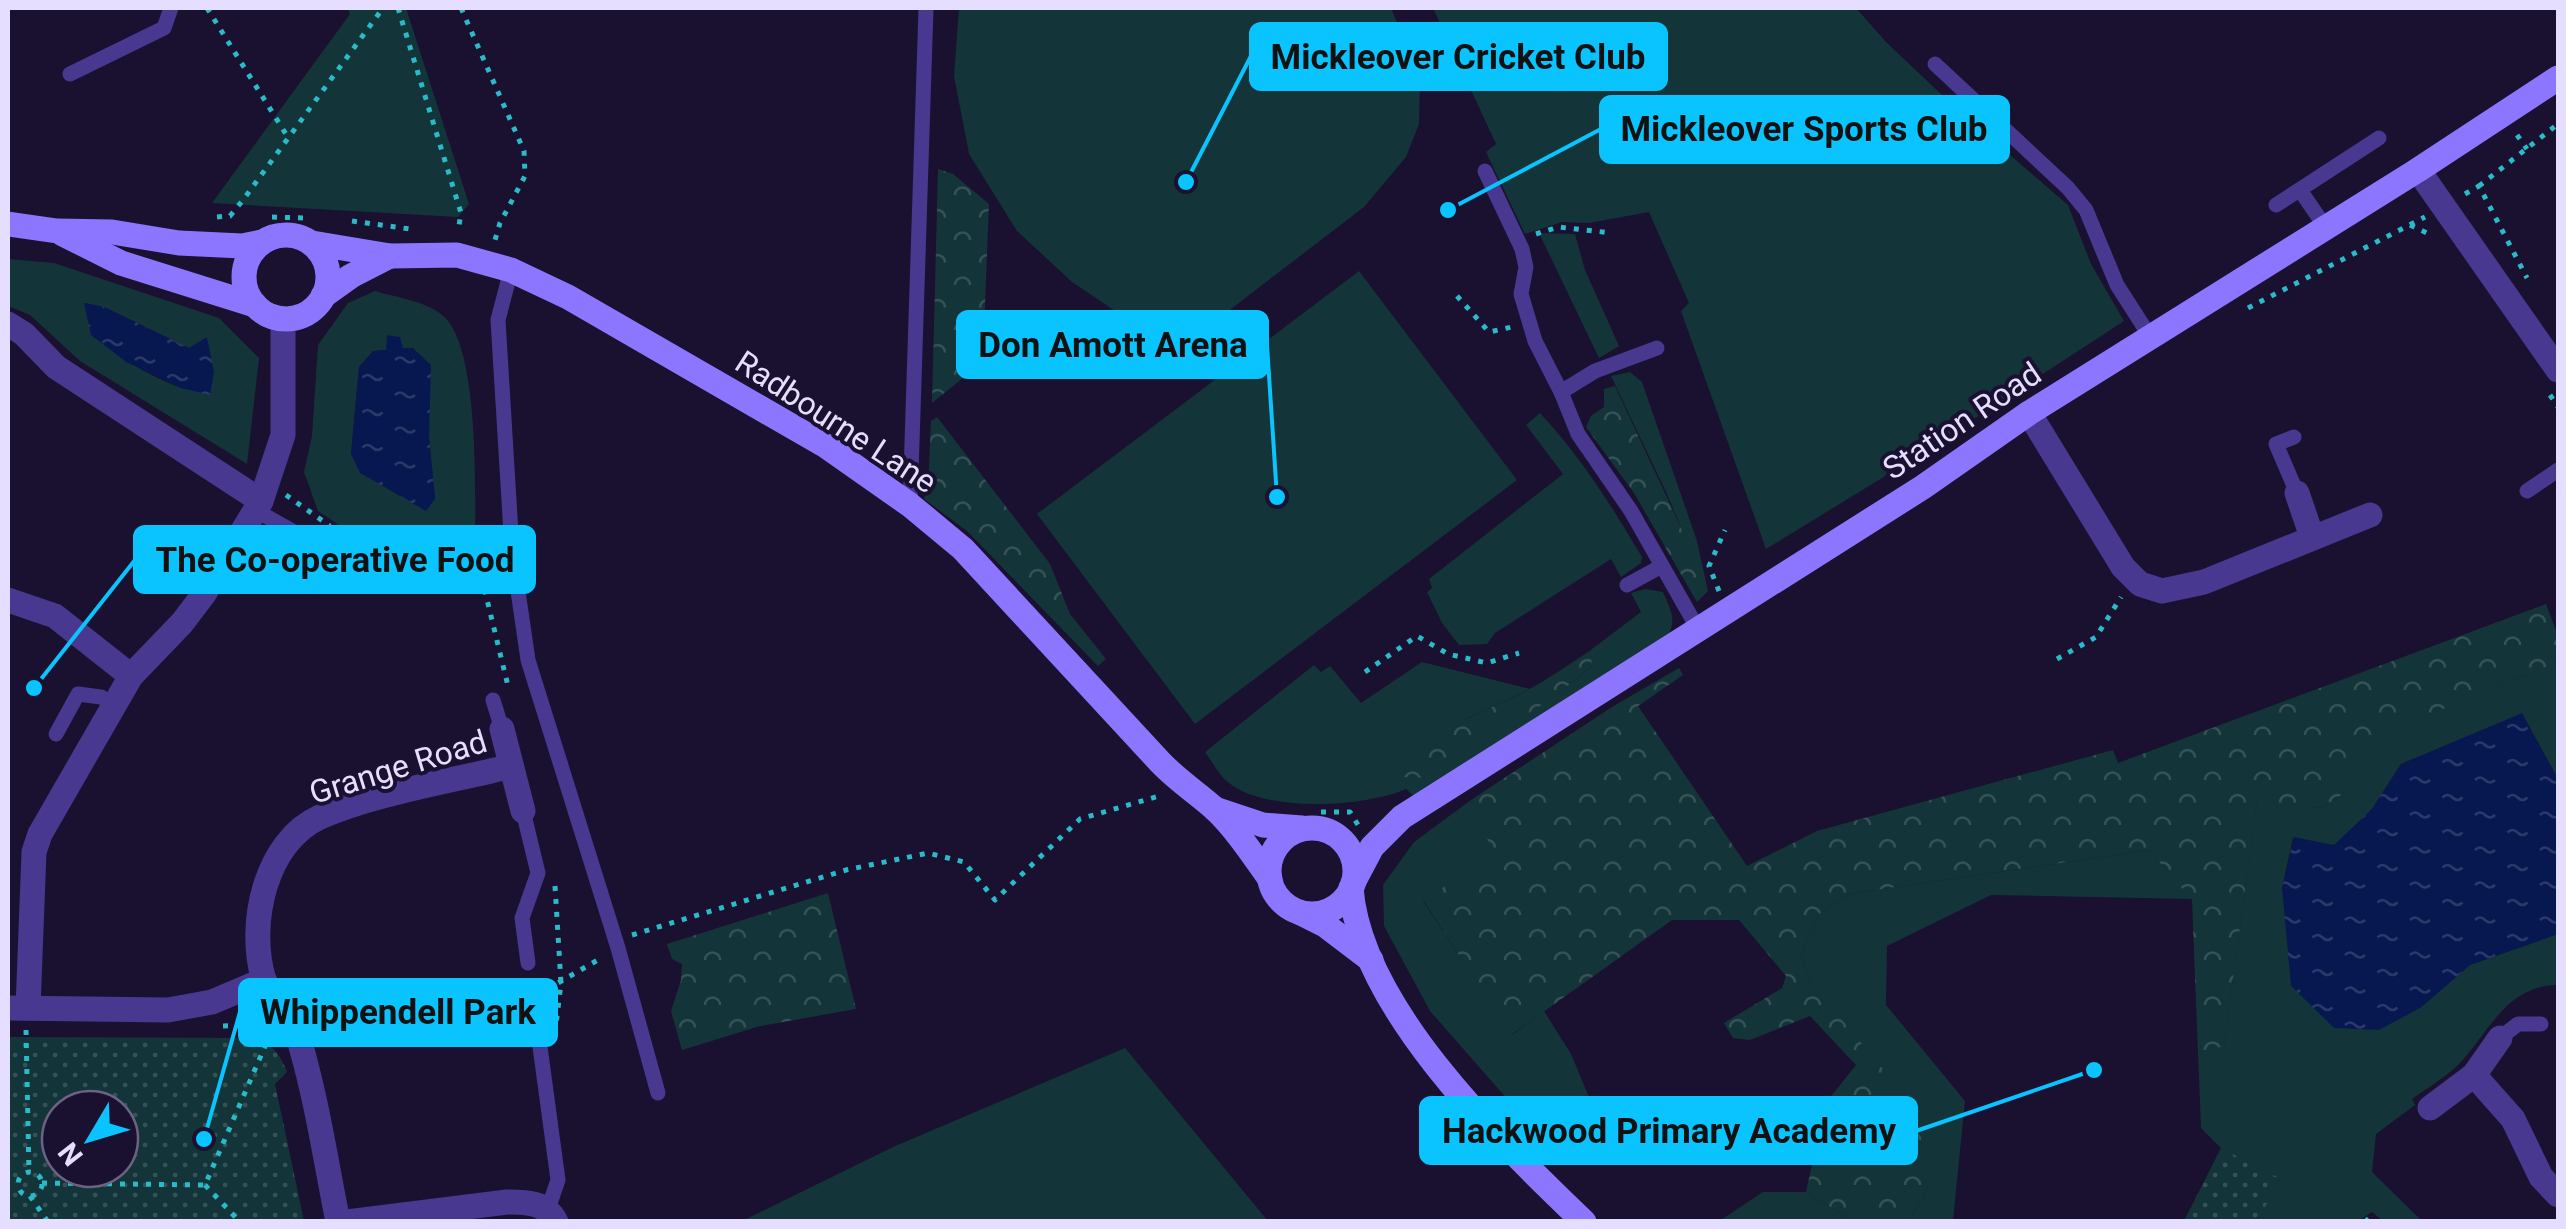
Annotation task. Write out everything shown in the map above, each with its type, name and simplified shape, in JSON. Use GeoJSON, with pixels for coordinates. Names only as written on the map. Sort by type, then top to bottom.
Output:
{"type":"FeatureCollection","features":[{"type":"Feature","properties":{"kind":"main road","name":"Station Road"},"geometry":{"type":"LineString","coordinates":[[1352,886],[1372,847],[1402,817],[2558,78]]}},
{"type":"Feature","properties":{"kind":"main road"},"geometry":{"type":"LineString","coordinates":[[8,224],[221,246],[287,235],[312,244],[326,262],[327,285],[307,314],[283,319],[254,305],[136,268],[57,231]]}},
{"type":"Feature","properties":{"kind":"main road"},"geometry":{"type":"LineString","coordinates":[[254,305],[244,278],[246,264],[262,242]]}},
{"type":"Feature","properties":{"kind":"main road","name":"Radbourne Lane"},"geometry":{"type":"LineString","coordinates":[[312,244],[390,256],[457,255],[500,266],[568,298],[826,446],[910,505],[963,549],[1183,786],[1214,809],[1270,879]]}},
{"type":"Feature","properties":{"kind":"main road","name":"Radbourne Lane"},"geometry":{"type":"LineString","coordinates":[[323,296],[390,256]]}},
{"type":"Feature","properties":{"kind":"main road","name":"Radbourne Lane"},"geometry":{"type":"LineString","coordinates":[[1214,809],[1263,825],[1315,823]]}},
{"type":"Feature","properties":{"kind":"main road","name":"Station Road"},"geometry":{"type":"LineString","coordinates":[[1315,823],[1361,829],[1402,817]]}},
{"type":"Feature","properties":{"kind":"main road"},"geometry":{"type":"LineString","coordinates":[[1371,960],[1325,925],[1280,900],[1270,879],[1274,851],[1282,840],[1315,823],[1344,843],[1355,869],[1353,911],[1371,960],[1405,1020],[1460,1096],[1584,1222]]}},
{"type":"Feature","properties":{"kind":"main road"},"geometry":{"type":"LineString","coordinates":[[1300,912],[1312,914],[1336,907],[1352,886]]}},
{"type":"Feature","properties":{"kind":"street"},"geometry":{"type":"LineString","coordinates":[[2418,170],[2558,370]]}},
{"type":"Feature","properties":{"kind":"street"},"geometry":{"type":"LineString","coordinates":[[264,980],[212,1002],[168,1010],[18,1008],[34,852],[53,810],[131,676],[204,594],[258,505],[283,435],[283,319]]}},
{"type":"Feature","properties":{"kind":"street"},"geometry":{"type":"LineString","coordinates":[[8,324],[24,334],[56,368],[258,505]]}},
{"type":"Feature","properties":{"kind":"street"},"geometry":{"type":"LineString","coordinates":[[2029,414],[2122,567],[2134,580],[2162,591],[2204,582],[2370,515]]}},
{"type":"Feature","properties":{"kind":"street"},"geometry":{"type":"LineString","coordinates":[[2298,493],[2312,537]]}},
{"type":"Feature","properties":{"kind":"street"},"geometry":{"type":"LineString","coordinates":[[8,600],[55,616],[131,676]]}},
{"type":"Feature","properties":{"kind":"street","name":"Grange Road"},"geometry":{"type":"LineString","coordinates":[[502,729],[523,811]]}},
{"type":"Feature","properties":{"kind":"street","name":"Grange Road"},"geometry":{"type":"LineString","coordinates":[[338,1222],[312,1087],[264,980],[259,953],[264,887],[284,846],[318,818],[511,766]]}},
{"type":"Feature","properties":{"kind":"street"},"geometry":{"type":"LineString","coordinates":[[2430,1108],[2474,1076],[2500,1038]]}},
{"type":"Feature","properties":{"kind":"street"},"geometry":{"type":"LineString","coordinates":[[2474,1076],[2513,1119],[2541,1177],[2558,1195]]}},
{"type":"Feature","properties":{"kind":"street"},"geometry":{"type":"LineString","coordinates":[[348,1222],[508,1202],[528,1202],[552,1215]]}},
{"type":"Feature","properties":{"kind":"lane"},"geometry":{"type":"LineString","coordinates":[[70,74],[164,28],[171,8]]}},
{"type":"Feature","properties":{"kind":"lane"},"geometry":{"type":"LineString","coordinates":[[910,505],[926,8]]}},
{"type":"Feature","properties":{"kind":"lane"},"geometry":{"type":"LineString","coordinates":[[1936,64],[2068,188],[2086,210],[2117,285],[2152,338]]}},
{"type":"Feature","properties":{"kind":"lane"},"geometry":{"type":"LineString","coordinates":[[2276,206],[2379,138]]}},
{"type":"Feature","properties":{"kind":"lane"},"geometry":{"type":"LineString","coordinates":[[1485,170],[1526,267],[1520,294],[1535,341],[1562,392],[1578,434],[1631,510],[1698,629]]}},
{"type":"Feature","properties":{"kind":"lane"},"geometry":{"type":"LineString","coordinates":[[2300,190],[2326,228]]}},
{"type":"Feature","properties":{"kind":"lane"},"geometry":{"type":"LineString","coordinates":[[500,266],[498,320],[512,550],[528,660],[618,948],[658,1093]]}},
{"type":"Feature","properties":{"kind":"lane"},"geometry":{"type":"LineString","coordinates":[[1562,392],[1594,371],[1657,348]]}},
{"type":"Feature","properties":{"kind":"lane"},"geometry":{"type":"LineString","coordinates":[[2294,437],[2276,444],[2298,493]]}},
{"type":"Feature","properties":{"kind":"lane"},"geometry":{"type":"LineString","coordinates":[[2527,490],[2558,470]]}},
{"type":"Feature","properties":{"kind":"lane"},"geometry":{"type":"LineString","coordinates":[[258,505],[374,577],[422,585]]}},
{"type":"Feature","properties":{"kind":"lane"},"geometry":{"type":"LineString","coordinates":[[1627,585],[1660,567]]}},
{"type":"Feature","properties":{"kind":"lane"},"geometry":{"type":"LineString","coordinates":[[56,734],[78,694],[113,704]]}},
{"type":"Feature","properties":{"kind":"lane"},"geometry":{"type":"LineString","coordinates":[[493,700],[502,729]]}},
{"type":"Feature","properties":{"kind":"lane","name":"Grange Road"},"geometry":{"type":"LineString","coordinates":[[523,811],[538,874],[522,918],[528,963]]}},
{"type":"Feature","properties":{"kind":"lane"},"geometry":{"type":"LineString","coordinates":[[2500,1038],[2518,1024],[2541,1024]]}},
{"type":"Feature","properties":{"kind":"lane"},"geometry":{"type":"LineString","coordinates":[[538,1032],[558,1180],[552,1215]]}},
{"type":"Feature","properties":{"kind":"path"},"geometry":{"type":"LineString","coordinates":[[207,8],[289,139]]}},
{"type":"Feature","properties":{"kind":"path"},"geometry":{"type":"LineString","coordinates":[[215,218],[230,216],[383,8]]}},
{"type":"Feature","properties":{"kind":"path"},"geometry":{"type":"LineString","coordinates":[[398,8],[461,214],[457,255]]}},
{"type":"Feature","properties":{"kind":"path"},"geometry":{"type":"LineString","coordinates":[[461,8],[524,151],[525,176],[500,223],[500,266]]}},
{"type":"Feature","properties":{"kind":"path"},"geometry":{"type":"LineString","coordinates":[[2238,314],[2478,186],[2558,124]]}},
{"type":"Feature","properties":{"kind":"path"},"geometry":{"type":"LineString","coordinates":[[2478,186],[2528,279]]}},
{"type":"Feature","properties":{"kind":"path"},"geometry":{"type":"LineString","coordinates":[[1518,241],[1558,227],[1612,233]]}},
{"type":"Feature","properties":{"kind":"path"},"geometry":{"type":"LineString","coordinates":[[1456,296],[1488,332],[1529,323]]}},
{"type":"Feature","properties":{"kind":"path"},"geometry":{"type":"LineString","coordinates":[[1725,530],[1708,566],[1730,609]]}},
{"type":"Feature","properties":{"kind":"path"},"geometry":{"type":"LineString","coordinates":[[2057,660],[2096,636],[2134,580]]}},
{"type":"Feature","properties":{"kind":"path"},"geometry":{"type":"LineString","coordinates":[[1364,672],[1417,636],[1448,654],[1487,663],[1518,654]]}},
{"type":"Feature","properties":{"kind":"path"},"geometry":{"type":"LineString","coordinates":[[633,935],[846,870],[928,853],[964,862],[995,900],[1080,819],[1183,786]]}},
{"type":"Feature","properties":{"kind":"path"},"geometry":{"type":"LineString","coordinates":[[1315,823],[1350,812],[1361,829]]}},
{"type":"Feature","properties":{"kind":"path"},"geometry":{"type":"LineString","coordinates":[[205,1185],[284,1025],[423,1023],[539,994],[561,983]]}},
{"type":"Feature","properties":{"kind":"path"},"geometry":{"type":"LineString","coordinates":[[18,1008],[29,1172]]}},
{"type":"Feature","properties":{"kind":"path"},"geometry":{"type":"LineString","coordinates":[[40,1178],[29,1172],[22,1174],[17,1185],[48,1222]]}},
{"type":"Feature","properties":{"kind":"path"},"geometry":{"type":"LineString","coordinates":[[140,1184],[205,1185],[240,1222]]}},
{"type":"Feature","properties":{"kind":"path"},"geometry":{"type":"LineString","coordinates":[[8,1185],[17,1185]]}},
{"type":"Feature","properties":{"kind":"path"},"geometry":{"type":"LineString","coordinates":[[30,1196],[37,1194],[40,1187]]}},
{"type":"Feature","properties":{"kind":"path"},"geometry":{"type":"LineString","coordinates":[[2365,1222],[2370,1216],[2376,1222]]}},
{"type":"Feature","properties":{"kind":"green space"},"geometry":{"type":"Polygon","coordinates":[[[347,8],[406,8],[469,204],[458,217],[212,203],[350,14],[347,8]]]}},
{"type":"Feature","properties":{"kind":"green space"},"geometry":{"type":"Polygon","coordinates":[[[959,8],[1391,8],[1420,80],[1419,124],[1406,157],[1364,207],[1218,319],[1161,331],[1121,315],[1072,282],[1017,231],[969,154],[954,76],[959,8]]]}},
{"type":"Feature","properties":{"kind":"green space"},"geometry":{"type":"Polygon","coordinates":[[[1433,8],[1856,8],[1958,110],[2068,205],[2091,264],[2124,321],[1766,549],[1681,311],[1689,303],[1649,212],[1589,223],[1562,222],[1525,234],[1486,152],[1496,144],[1433,8]]]}},
{"type":"Feature","properties":{"kind":"green space"},"geometry":{"type":"Polygon","coordinates":[[[938,169],[953,174],[989,204],[983,354],[974,369],[932,403],[938,169]]]}},
{"type":"Feature","properties":{"kind":"green space"},"geometry":{"type":"Polygon","coordinates":[[[1539,233],[1575,234],[1585,270],[1619,346],[1599,358],[1539,233]]]}},
{"type":"Feature","properties":{"kind":"green space"},"geometry":{"type":"Polygon","coordinates":[[[8,259],[54,263],[219,318],[259,358],[247,464],[80,361],[30,315],[8,306],[8,259]],[[85,303],[98,333],[109,345],[151,375],[181,388],[189,348],[104,307],[85,303]]]}},
{"type":"Feature","properties":{"kind":"green space"},"geometry":{"type":"Polygon","coordinates":[[[1359,271],[1517,480],[1195,724],[1037,514],[1359,271]]]}},
{"type":"Feature","properties":{"kind":"green space"},"geometry":{"type":"Polygon","coordinates":[[[375,291],[400,297],[441,314],[454,330],[463,356],[473,424],[475,548],[458,555],[403,550],[354,535],[318,511],[304,472],[312,436],[318,345],[348,303],[375,291]],[[386,350],[373,351],[359,367],[351,454],[435,499],[429,437],[386,350]]]}},
{"type":"Feature","properties":{"kind":"green space"},"geometry":{"type":"Polygon","coordinates":[[[1630,372],[1642,382],[1697,541],[1708,591],[1611,376],[1630,372]]]}},
{"type":"Feature","properties":{"kind":"green space"},"geometry":{"type":"Polygon","coordinates":[[[1615,386],[1697,562],[1708,591],[1697,602],[1634,493],[1586,427],[1591,416],[1604,407],[1604,389],[1615,386]]]}},
{"type":"Feature","properties":{"kind":"green space"},"geometry":{"type":"Polygon","coordinates":[[[1540,413],[1595,482],[1642,557],[1641,563],[1621,577],[1611,559],[1495,633],[1487,644],[1459,645],[1442,623],[1427,592],[1432,588],[1429,579],[1563,474],[1526,425],[1540,413]]]}},
{"type":"Feature","properties":{"kind":"green space"},"geometry":{"type":"Polygon","coordinates":[[[937,417],[1050,564],[1070,614],[1106,659],[1098,666],[967,531],[924,499],[928,489],[931,421],[937,417]]]}},
{"type":"Feature","properties":{"kind":"green space"},"geometry":{"type":"Polygon","coordinates":[[[1645,589],[1663,592],[1672,620],[1667,637],[1415,797],[1406,789],[1342,803],[1266,799],[1229,783],[1205,752],[1314,665],[1321,672],[1330,666],[1361,703],[1422,662],[1530,689],[1464,720],[1558,694],[1592,666],[1588,652],[1641,612],[1631,593],[1645,589]]]}},
{"type":"Feature","properties":{"kind":"green space"},"geometry":{"type":"Polygon","coordinates":[[[2546,604],[2558,636],[2558,662],[2353,746],[2343,794],[2322,808],[2257,801],[2224,1046],[2198,1053],[2192,900],[2149,850],[1849,894],[1819,914],[1801,954],[1812,984],[1918,1111],[1929,1185],[1910,1221],[1853,1221],[1806,1192],[1825,1104],[1856,1065],[1810,1016],[1750,1040],[1733,1038],[1724,1023],[1782,988],[1786,976],[1739,920],[1672,920],[1511,1035],[1423,900],[1494,855],[1471,800],[1679,668],[1683,675],[1638,706],[1747,866],[1817,831],[2113,750],[2118,763],[2546,604]]]}},
{"type":"Feature","properties":{"kind":"green space"},"geometry":{"type":"Polygon","coordinates":[[[1588,652],[1593,665],[1558,694],[1429,778],[1402,777],[1411,761],[1439,736],[1528,690],[1588,652]]]}},
{"type":"Feature","properties":{"kind":"green space"},"geometry":{"type":"Polygon","coordinates":[[[2558,662],[2558,779],[2522,714],[2401,764],[2372,809],[2334,846],[2293,838],[2282,888],[2420,1008],[2470,965],[2558,934],[2558,985],[2540,987],[2511,1002],[2457,1066],[2412,1099],[2415,1105],[2376,1134],[2372,1172],[2422,1221],[2383,1221],[2372,1212],[2358,1221],[2258,1221],[2279,1179],[2221,1148],[2201,1128],[2198,1053],[2224,1045],[2257,800],[2322,808],[2343,794],[2352,746],[2558,662]]]}},
{"type":"Feature","properties":{"kind":"green space"},"geometry":{"type":"Polygon","coordinates":[[[1471,800],[1495,855],[1423,901],[1512,1035],[1544,1011],[1571,1054],[1600,1123],[1559,1158],[1430,1011],[1384,926],[1383,885],[1414,842],[1471,800]]]}},
{"type":"Feature","properties":{"kind":"green space"},"geometry":{"type":"Polygon","coordinates":[[[2149,850],[2192,899],[1991,895],[1887,946],[1886,1005],[1965,1101],[1953,1221],[1910,1221],[1929,1185],[1812,984],[1801,954],[1819,914],[1849,894],[2149,850]]]}},
{"type":"Feature","properties":{"kind":"green space"},"geometry":{"type":"Polygon","coordinates":[[[828,893],[856,1009],[760,1026],[682,1050],[671,1011],[682,964],[672,959],[667,944],[828,893]]]}},
{"type":"Feature","properties":{"kind":"green space"},"geometry":{"type":"Polygon","coordinates":[[[8,1037],[250,1038],[274,1049],[287,1072],[275,1084],[304,1221],[8,1221],[8,1037]]]}},
{"type":"Feature","properties":{"kind":"green space"},"geometry":{"type":"Polygon","coordinates":[[[1125,1048],[1268,1221],[742,1221],[893,1147],[1125,1048]]]}},
{"type":"Feature","properties":{"kind":"green space"},"geometry":{"type":"Polygon","coordinates":[[[2221,1148],[2279,1178],[2278,1182],[2258,1221],[2184,1221],[2221,1148]]]}},
{"type":"Feature","properties":{"kind":"green space"},"geometry":{"type":"Polygon","coordinates":[[[1763,1192],[1806,1192],[1853,1221],[1718,1222],[1763,1192]]]}},
{"type":"Feature","properties":{"kind":"water"},"geometry":{"type":"Polygon","coordinates":[[[84,303],[104,307],[189,348],[207,337],[214,372],[210,395],[181,388],[126,362],[91,335],[84,303]]]}},
{"type":"Feature","properties":{"kind":"water"},"geometry":{"type":"Polygon","coordinates":[[[387,335],[400,337],[403,348],[413,348],[431,365],[429,437],[435,499],[426,511],[360,473],[351,454],[359,367],[373,351],[386,350],[387,335]]]}},
{"type":"Feature","properties":{"kind":"water"},"geometry":{"type":"Polygon","coordinates":[[[2522,713],[2558,779],[2558,934],[2470,965],[2420,1008],[2379,1030],[2334,1028],[2291,986],[2282,888],[2294,837],[2334,845],[2372,809],[2401,764],[2522,713]]]}},
{"type":"Feature","properties":{"kind":"place","name":"Mickleover Cricket Club"},"geometry":{"type":"Point","coordinates":[1186,182]}},
{"type":"Feature","properties":{"kind":"place","name":"Mickleover Sports Club"},"geometry":{"type":"Point","coordinates":[1448,210]}},
{"type":"Feature","properties":{"kind":"place","name":"Don Amott Arena"},"geometry":{"type":"Point","coordinates":[1277,497]}},
{"type":"Feature","properties":{"kind":"place","name":"The Co-operative Food"},"geometry":{"type":"Point","coordinates":[34,688]}},
{"type":"Feature","properties":{"kind":"place","name":"Hackwood Primary Academy"},"geometry":{"type":"Point","coordinates":[2094,1070]}},
{"type":"Feature","properties":{"kind":"place","name":"Whippendell Park"},"geometry":{"type":"Point","coordinates":[204,1139]}}]}
